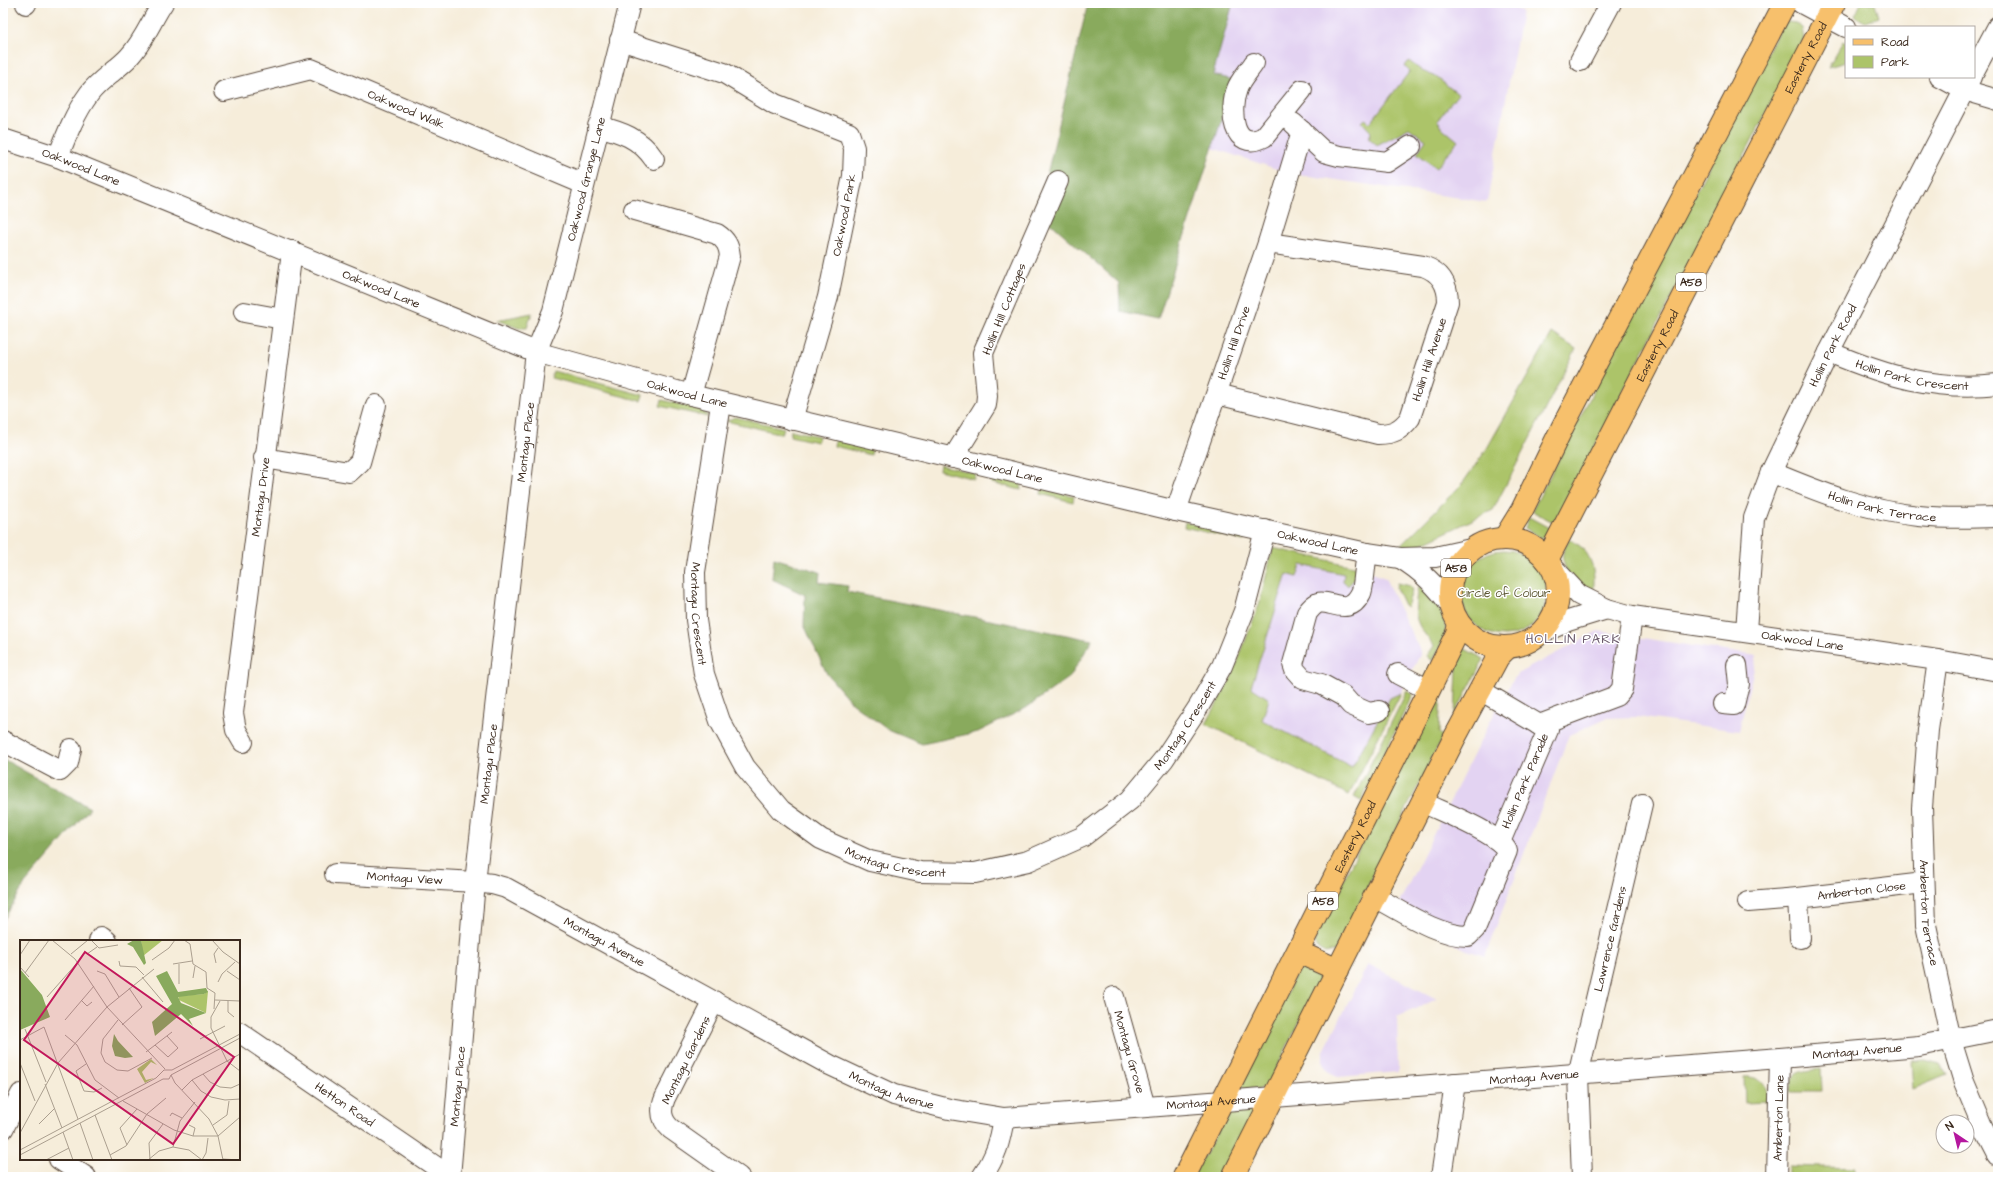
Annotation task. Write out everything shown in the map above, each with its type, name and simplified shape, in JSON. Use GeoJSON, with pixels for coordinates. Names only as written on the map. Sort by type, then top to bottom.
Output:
{"type":"FeatureCollection","features":[{"type":"Feature","properties":{"kind":"main road"},"geometry":{"type":"LineString","coordinates":[[1504,539],[1522,510],[1563,426],[1785,3]]}},
{"type":"Feature","properties":{"kind":"main road","name":"Easterly Road"},"geometry":{"type":"LineString","coordinates":[[1549,562],[1830,10]]}},
{"type":"Feature","properties":{"kind":"main road","name":"Easterly Road"},"geometry":{"type":"LineString","coordinates":[[1184,1177],[1457,633],[1456,616],[1449,591],[1452,575],[1457,565],[1471,549],[1486,541],[1504,539],[1515,539],[1538,550],[1549,562],[1557,580],[1558,592],[1554,618],[1533,640],[1520,646],[1507,648],[1489,646],[1467,633],[1456,616]]}},
{"type":"Feature","properties":{"kind":"main road"},"geometry":{"type":"LineString","coordinates":[[1233,1177],[1480,690],[1498,656],[1507,648]]}},
{"type":"Feature","properties":{"kind":"main road"},"geometry":{"type":"LineString","coordinates":[[1298,952],[1338,970]]}},
{"type":"Feature","properties":{"kind":"street"},"geometry":{"type":"LineString","coordinates":[[58,157],[68,131],[89,94],[129,58],[141,43],[153,18],[163,3]]}},
{"type":"Feature","properties":{"kind":"street","name":"Oakwood Grange Lane"},"geometry":{"type":"LineString","coordinates":[[536,352],[553,311],[598,126],[630,3]]}},
{"type":"Feature","properties":{"kind":"street"},"geometry":{"type":"LineString","coordinates":[[1580,61],[1611,3]]}},
{"type":"Feature","properties":{"kind":"street"},"geometry":{"type":"LineString","coordinates":[[1801,3],[1830,10],[1845,26]]}},
{"type":"Feature","properties":{"kind":"street"},"geometry":{"type":"LineString","coordinates":[[1975,69],[1998,26]]}},
{"type":"Feature","properties":{"kind":"street","name":"Oakwood Park"},"geometry":{"type":"LineString","coordinates":[[620,40],[724,73],[775,104],[849,133],[854,148],[853,176],[828,297],[792,420]]}},
{"type":"Feature","properties":{"kind":"street"},"geometry":{"type":"LineString","coordinates":[[1254,63],[1238,87],[1234,99],[1233,119],[1235,128],[1240,136],[1247,141],[1255,141],[1264,137],[1302,90]]}},
{"type":"Feature","properties":{"kind":"street","name":"Oakwood Walk"},"geometry":{"type":"LineString","coordinates":[[224,91],[311,69],[584,184]]}},
{"type":"Feature","properties":{"kind":"street"},"geometry":{"type":"LineString","coordinates":[[1944,78],[1968,84],[1998,100]]}},
{"type":"Feature","properties":{"kind":"street","name":"Hollin Park Road"},"geometry":{"type":"LineString","coordinates":[[1746,631],[1754,518],[1771,472],[1829,352],[1968,84]]}},
{"type":"Feature","properties":{"kind":"street"},"geometry":{"type":"LineString","coordinates":[[1283,114],[1324,152],[1339,156],[1387,162],[1411,146]]}},
{"type":"Feature","properties":{"kind":"street"},"geometry":{"type":"LineString","coordinates":[[598,126],[632,138],[648,150],[654,159]]}},
{"type":"Feature","properties":{"kind":"street","name":"Hollin Hill Drive"},"geometry":{"type":"LineString","coordinates":[[1176,511],[1268,243],[1302,131]]}},
{"type":"Feature","properties":{"kind":"street","name":"Oakwood Lane"},"geometry":{"type":"LineString","coordinates":[[3,139],[58,157],[292,251],[536,352],[721,404],[1176,511],[1366,553],[1400,558],[1435,557],[1471,549]]}},
{"type":"Feature","properties":{"kind":"street","name":"Hollin Hill Cottages"},"geometry":{"type":"LineString","coordinates":[[953,458],[986,405],[987,396],[983,353],[1058,181]]}},
{"type":"Feature","properties":{"kind":"street"},"geometry":{"type":"LineString","coordinates":[[634,210],[717,234],[722,238],[729,249],[730,256],[691,395]]}},
{"type":"Feature","properties":{"kind":"street","name":"Hollin Hill Avenue"},"geometry":{"type":"LineString","coordinates":[[1217,394],[1378,434],[1388,434],[1404,426],[1412,411],[1448,302],[1448,293],[1445,283],[1440,275],[1432,269],[1423,266],[1268,243]]}},
{"type":"Feature","properties":{"kind":"street","name":"Montagu Drive"},"geometry":{"type":"LineString","coordinates":[[243,742],[236,730],[233,713],[260,503],[264,458],[292,251]]}},
{"type":"Feature","properties":{"kind":"street"},"geometry":{"type":"LineString","coordinates":[[244,312],[283,320]]}},
{"type":"Feature","properties":{"kind":"street","name":"Montagu Place"},"geometry":{"type":"LineString","coordinates":[[450,1177],[475,882],[536,352]]}},
{"type":"Feature","properties":{"kind":"street","name":"Hollin Park Crescent"},"geometry":{"type":"LineString","coordinates":[[1829,352],[1868,368],[1908,380],[1947,385],[1998,384]]}},
{"type":"Feature","properties":{"kind":"street","name":"Montagu Crescent"},"geometry":{"type":"LineString","coordinates":[[721,404],[695,572],[696,620],[704,674],[720,721],[745,767],[781,810],[821,839],[870,861],[920,872],[975,873],[1028,861],[1082,837],[1130,800],[1164,758],[1199,706],[1222,666],[1244,611],[1265,530]]}},
{"type":"Feature","properties":{"kind":"street"},"geometry":{"type":"LineString","coordinates":[[264,458],[349,472],[360,462],[376,405]]}},
{"type":"Feature","properties":{"kind":"street","name":"Hollin Park Terrace"},"geometry":{"type":"LineString","coordinates":[[1771,472],[1836,498],[1874,509],[1919,516],[1998,517]]}},
{"type":"Feature","properties":{"kind":"street"},"geometry":{"type":"LineString","coordinates":[[1366,553],[1362,592],[1354,602],[1345,606],[1338,607],[1322,602],[1312,606],[1307,613],[1293,664],[1295,670],[1303,679],[1304,685],[1313,693],[1325,700],[1340,706],[1351,705],[1369,713],[1379,711]]}},
{"type":"Feature","properties":{"kind":"street","name":"Oakwood Lane"},"geometry":{"type":"LineString","coordinates":[[1400,558],[1413,565],[1431,581],[1456,616]]}},
{"type":"Feature","properties":{"kind":"street","name":"Oakwood Lane"},"geometry":{"type":"LineString","coordinates":[[1549,562],[1579,595],[1600,604],[1607,609],[1632,616],[1746,631],[1938,660],[1998,671]]}},
{"type":"Feature","properties":{"kind":"street"},"geometry":{"type":"LineString","coordinates":[[1540,634],[1568,621],[1607,609]]}},
{"type":"Feature","properties":{"kind":"street","name":"Hollin Park Parade"},"geometry":{"type":"LineString","coordinates":[[1539,725],[1628,690],[1632,616]]}},
{"type":"Feature","properties":{"kind":"street","name":"Amberton Terrace"},"geometry":{"type":"LineString","coordinates":[[1938,660],[1928,730],[1922,797],[1926,926],[1951,1040],[1964,1082],[1983,1127],[1998,1156]]}},
{"type":"Feature","properties":{"kind":"street"},"geometry":{"type":"LineString","coordinates":[[1723,704],[1734,705],[1739,684],[1738,666]]}},
{"type":"Feature","properties":{"kind":"street"},"geometry":{"type":"LineString","coordinates":[[1398,674],[1429,690]]}},
{"type":"Feature","properties":{"kind":"street","name":"Hollin Park Parade"},"geometry":{"type":"LineString","coordinates":[[1480,690],[1548,730],[1500,842]]}},
{"type":"Feature","properties":{"kind":"street"},"geometry":{"type":"LineString","coordinates":[[3,741],[60,771],[68,763],[71,749]]}},
{"type":"Feature","properties":{"kind":"street","name":"Hollin Park Parade"},"geometry":{"type":"LineString","coordinates":[[1375,897],[1434,928],[1456,936],[1468,936],[1475,929],[1507,851],[1505,845],[1490,834],[1422,802]]}},
{"type":"Feature","properties":{"kind":"street","name":"Lawrence Gardens"},"geometry":{"type":"LineString","coordinates":[[1582,1177],[1578,1075],[1642,804]]}},
{"type":"Feature","properties":{"kind":"street","name":"Montagu View"},"geometry":{"type":"LineString","coordinates":[[335,874],[475,882]]}},
{"type":"Feature","properties":{"kind":"street","name":"Montagu Avenue"},"geometry":{"type":"LineString","coordinates":[[475,882],[492,884],[506,888],[830,1065],[894,1096],[949,1109],[1004,1118],[1223,1100],[1274,1098],[1455,1083],[1578,1075],[1919,1046],[1998,1030]]}},
{"type":"Feature","properties":{"kind":"street","name":"Amberton Close"},"geometry":{"type":"LineString","coordinates":[[1748,902],[1798,898],[1924,883]]}},
{"type":"Feature","properties":{"kind":"street"},"geometry":{"type":"LineString","coordinates":[[1798,898],[1800,938]]}},
{"type":"Feature","properties":{"kind":"street","name":"Montagu Grove"},"geometry":{"type":"LineString","coordinates":[[1114,997],[1144,1107]]}},
{"type":"Feature","properties":{"kind":"street","name":"Montagu Gardens"},"geometry":{"type":"LineString","coordinates":[[714,1001],[665,1098],[662,1111],[666,1124],[671,1129],[739,1177]]}},
{"type":"Feature","properties":{"kind":"street","name":"Hetton Road"},"geometry":{"type":"LineString","coordinates":[[240,1033],[450,1177]]}},
{"type":"Feature","properties":{"kind":"street","name":"Amberton Lane"},"geometry":{"type":"LineString","coordinates":[[1777,1177],[1780,1058]]}},
{"type":"Feature","properties":{"kind":"street"},"geometry":{"type":"LineString","coordinates":[[1441,1177],[1455,1083]]}},
{"type":"Feature","properties":{"kind":"street"},"geometry":{"type":"LineString","coordinates":[[8,1126],[20,1096]]}},
{"type":"Feature","properties":{"kind":"street"},"geometry":{"type":"LineString","coordinates":[[982,1177],[991,1164],[1000,1145],[1004,1118]]}},
{"type":"Feature","properties":{"kind":"street"},"geometry":{"type":"LineString","coordinates":[[61,1160],[86,1177]]}},
{"type":"Feature","properties":{"kind":"shaded area"},"geometry":{"type":"Polygon","coordinates":[[[1233,3],[1499,3],[1522,11],[1487,202],[1289,173],[1212,148],[1234,80],[1213,75],[1233,3]]]}},
{"type":"Feature","properties":{"kind":"shaded area"},"geometry":{"type":"Polygon","coordinates":[[[1273,548],[1358,567],[1385,578],[1421,653],[1349,795],[1206,724],[1232,676],[1259,605],[1273,548]]]}},
{"type":"Feature","properties":{"kind":"shaded area"},"geometry":{"type":"Polygon","coordinates":[[[1598,631],[1757,656],[1739,731],[1637,717],[1606,718],[1569,735],[1485,956],[1464,949],[1394,913],[1504,694],[1517,674],[1598,631]]]}},
{"type":"Feature","properties":{"kind":"shaded area"},"geometry":{"type":"Polygon","coordinates":[[[1368,964],[1437,999],[1397,1017],[1398,1072],[1338,1077],[1331,1074],[1326,1068],[1323,1061],[1323,1053],[1368,964]]]}},
{"type":"Feature","properties":{"kind":"green space"},"geometry":{"type":"Polygon","coordinates":[[[1088,3],[1233,3],[1213,75],[1234,80],[1158,319],[1120,311],[1119,283],[1038,212],[1088,3]]]}},
{"type":"Feature","properties":{"kind":"green space"},"geometry":{"type":"Polygon","coordinates":[[[1861,3],[1875,3],[1879,17],[1865,22],[1855,16],[1861,3]]]}},
{"type":"Feature","properties":{"kind":"green space"},"geometry":{"type":"Polygon","coordinates":[[[1788,22],[1796,23],[1802,28],[1804,39],[1555,523],[1532,511],[1781,26],[1788,22]]]}},
{"type":"Feature","properties":{"kind":"green space"},"geometry":{"type":"Polygon","coordinates":[[[1843,41],[1845,42],[1845,62],[1828,67],[1843,41]]]}},
{"type":"Feature","properties":{"kind":"green space"},"geometry":{"type":"Polygon","coordinates":[[[1409,61],[1422,71],[1436,77],[1458,94],[1437,121],[1440,124],[1439,125],[1458,141],[1436,168],[1417,153],[1426,140],[1409,128],[1377,145],[1369,138],[1371,132],[1362,122],[1365,119],[1370,123],[1410,71],[1405,66],[1409,61]]]}},
{"type":"Feature","properties":{"kind":"green space"},"geometry":{"type":"Polygon","coordinates":[[[532,313],[527,328],[518,328],[497,320],[532,313]]]}},
{"type":"Feature","properties":{"kind":"green space"},"geometry":{"type":"Polygon","coordinates":[[[1552,333],[1576,349],[1493,510],[1411,549],[1400,546],[1462,484],[1486,450],[1552,333]]]}},
{"type":"Feature","properties":{"kind":"green space"},"geometry":{"type":"Polygon","coordinates":[[[553,371],[643,395],[641,401],[551,378],[553,371]]]}},
{"type":"Feature","properties":{"kind":"green space"},"geometry":{"type":"Polygon","coordinates":[[[662,400],[703,410],[708,417],[660,406],[662,400]]]}},
{"type":"Feature","properties":{"kind":"green space"},"geometry":{"type":"Polygon","coordinates":[[[735,417],[784,428],[782,434],[726,421],[735,417]]]}},
{"type":"Feature","properties":{"kind":"green space"},"geometry":{"type":"Polygon","coordinates":[[[791,430],[819,436],[817,442],[790,436],[791,430]]]}},
{"type":"Feature","properties":{"kind":"green space"},"geometry":{"type":"Polygon","coordinates":[[[835,440],[872,449],[871,455],[834,446],[835,440]]]}},
{"type":"Feature","properties":{"kind":"green space"},"geometry":{"type":"Polygon","coordinates":[[[940,465],[975,473],[974,479],[939,470],[940,465]]]}},
{"type":"Feature","properties":{"kind":"green space"},"geometry":{"type":"Polygon","coordinates":[[[992,477],[1022,484],[1021,490],[991,483],[992,477]]]}},
{"type":"Feature","properties":{"kind":"green space"},"geometry":{"type":"Polygon","coordinates":[[[1042,488],[1074,496],[1073,502],[1041,494],[1042,488]]]}},
{"type":"Feature","properties":{"kind":"green space"},"geometry":{"type":"Polygon","coordinates":[[[1529,517],[1551,529],[1546,537],[1541,538],[1525,528],[1529,517]]]}},
{"type":"Feature","properties":{"kind":"green space"},"geometry":{"type":"Polygon","coordinates":[[[1185,522],[1239,534],[1244,541],[1184,527],[1185,522]]]}},
{"type":"Feature","properties":{"kind":"green space"},"geometry":{"type":"Polygon","coordinates":[[[1569,539],[1584,550],[1592,564],[1594,581],[1592,599],[1572,579],[1565,566],[1563,553],[1569,539]]]}},
{"type":"Feature","properties":{"kind":"green space"},"geometry":{"type":"Polygon","coordinates":[[[1273,548],[1358,567],[1354,578],[1348,586],[1343,581],[1344,574],[1301,565],[1297,577],[1287,574],[1251,687],[1269,699],[1262,720],[1352,767],[1390,698],[1401,693],[1349,795],[1206,724],[1232,676],[1259,605],[1273,548]]]}},
{"type":"Feature","properties":{"kind":"green space","name":"Circle of Colour"},"geometry":{"type":"Polygon","coordinates":[[[1504,550],[1521,553],[1535,562],[1544,576],[1547,593],[1544,610],[1535,624],[1521,633],[1504,636],[1487,633],[1473,624],[1464,610],[1461,593],[1464,576],[1473,562],[1487,553],[1504,550]]]}},
{"type":"Feature","properties":{"kind":"green space"},"geometry":{"type":"Polygon","coordinates":[[[774,558],[820,572],[819,582],[848,586],[847,592],[1092,640],[1070,677],[1026,708],[978,732],[922,744],[888,730],[851,702],[827,674],[804,625],[805,595],[772,579],[774,558]]]}},
{"type":"Feature","properties":{"kind":"green space"},"geometry":{"type":"Polygon","coordinates":[[[1397,583],[1410,586],[1412,591],[1407,607],[1404,605],[1396,588],[1397,583]]]}},
{"type":"Feature","properties":{"kind":"green space"},"geometry":{"type":"Polygon","coordinates":[[[1418,586],[1438,607],[1446,627],[1445,634],[1433,661],[1427,656],[1434,646],[1422,631],[1417,619],[1416,605],[1418,586]]]}},
{"type":"Feature","properties":{"kind":"green space"},"geometry":{"type":"Polygon","coordinates":[[[1463,648],[1484,659],[1455,714],[1457,669],[1453,666],[1463,648]]]}},
{"type":"Feature","properties":{"kind":"green space"},"geometry":{"type":"Polygon","coordinates":[[[1441,688],[1439,733],[1443,736],[1338,946],[1334,951],[1325,953],[1318,949],[1315,942],[1316,934],[1441,688]]]}},
{"type":"Feature","properties":{"kind":"green space"},"geometry":{"type":"Polygon","coordinates":[[[1407,691],[1413,694],[1361,801],[1354,797],[1407,691]]]}},
{"type":"Feature","properties":{"kind":"green space"},"geometry":{"type":"Polygon","coordinates":[[[3,759],[90,808],[24,885],[3,921],[3,759]]]}},
{"type":"Feature","properties":{"kind":"green space"},"geometry":{"type":"Polygon","coordinates":[[[1304,965],[1318,970],[1322,977],[1266,1088],[1244,1089],[1241,1085],[1298,970],[1304,965]]]}},
{"type":"Feature","properties":{"kind":"green space"},"geometry":{"type":"Polygon","coordinates":[[[1925,1060],[1940,1064],[1947,1075],[1913,1089],[1911,1061],[1925,1060]]]}},
{"type":"Feature","properties":{"kind":"green space"},"geometry":{"type":"Polygon","coordinates":[[[1821,1069],[1822,1092],[1790,1092],[1792,1079],[1799,1073],[1821,1069]]]}},
{"type":"Feature","properties":{"kind":"green space"},"geometry":{"type":"Polygon","coordinates":[[[1744,1077],[1755,1078],[1765,1086],[1768,1102],[1745,1103],[1744,1077]]]}},
{"type":"Feature","properties":{"kind":"green space"},"geometry":{"type":"Polygon","coordinates":[[[1230,1110],[1251,1111],[1254,1115],[1223,1177],[1192,1177],[1230,1110]]]}},
{"type":"Feature","properties":{"kind":"green space"},"geometry":{"type":"Polygon","coordinates":[[[1789,1166],[1855,1168],[1855,1177],[1789,1177],[1789,1166]]]}},
{"type":"Feature","properties":{"kind":"district","name":"HOLLIN PARK"},"geometry":{"type":"Point","coordinates":[1573,638]}}]}
